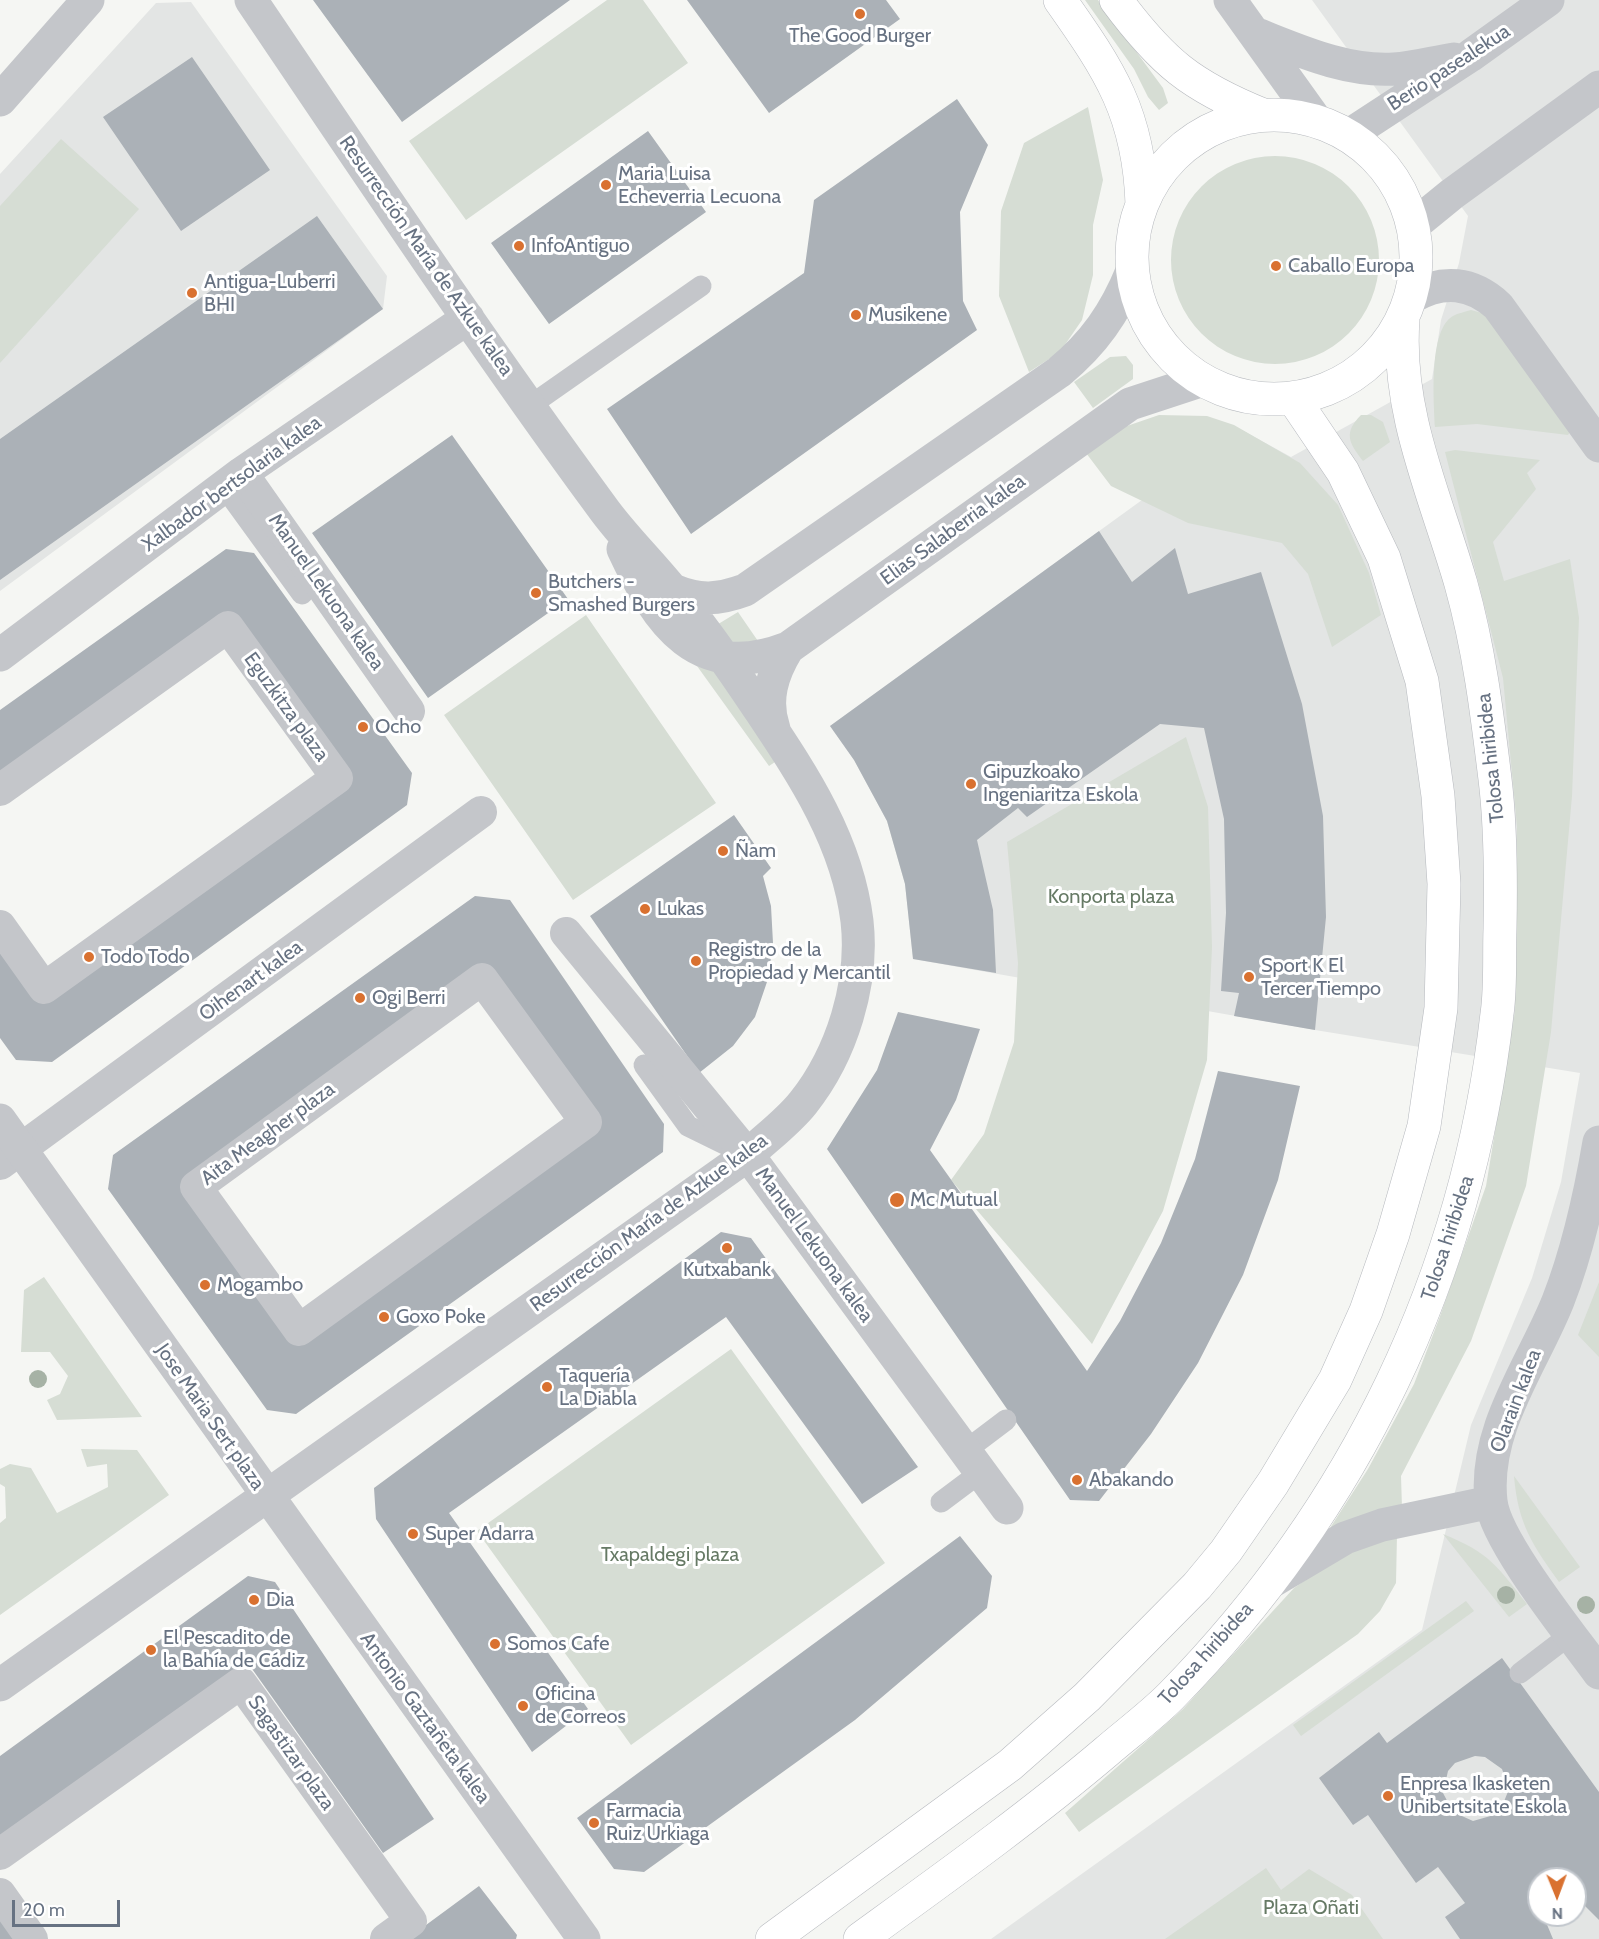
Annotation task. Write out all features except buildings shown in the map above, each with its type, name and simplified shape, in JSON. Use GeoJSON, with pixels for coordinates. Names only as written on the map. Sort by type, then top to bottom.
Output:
{"type":"FeatureCollection","features":[{"type":"Feature","properties":{"kind":"main road"},"geometry":{"type":"LineString","coordinates":[[1060,0],[1106,68],[1122,100],[1138,151],[1142,204]]}},
{"type":"Feature","properties":{"kind":"main road"},"geometry":{"type":"LineString","coordinates":[[1116,0],[1151,46],[1175,68],[1202,87],[1263,115]]}},
{"type":"Feature","properties":{"kind":"main road"},"geometry":{"type":"LineString","coordinates":[[1263,115],[1232,121],[1203,134],[1177,153],[1157,176],[1142,204],[1133,237],[1132,271],[1137,297],[1147,322],[1162,345],[1180,364],[1203,380],[1231,393],[1262,399],[1293,398],[1329,388],[1363,369],[1407,309]]}},
{"type":"Feature","properties":{"kind":"main road","name":"Tolosa hiribidea"},"geometry":{"type":"LineString","coordinates":[[860,1939],[1040,1808],[1170,1697],[1271,1582],[1322,1512],[1380,1407],[1420,1324],[1449,1245],[1478,1138],[1498,1010],[1501,883],[1497,793],[1481,666],[1462,586],[1410,421],[1402,372],[1407,309],[1417,261],[1414,225],[1401,189],[1379,159],[1349,135],[1316,120],[1289,115],[1263,115]]}},
{"type":"Feature","properties":{"kind":"main road"},"geometry":{"type":"LineString","coordinates":[[772,1939],[1010,1765],[1087,1697],[1197,1586],[1226,1551],[1273,1483],[1335,1380],[1366,1311],[1393,1234],[1424,1126],[1441,1008],[1444,884],[1438,796],[1422,681],[1384,558],[1342,472],[1293,398]]}},
{"type":"Feature","properties":{"kind":"street"},"geometry":{"type":"LineString","coordinates":[[0,100],[88,0]]}},
{"type":"Feature","properties":{"kind":"street","name":"Resurrección María de Azkue kalea"},"geometry":{"type":"LineString","coordinates":[[250,0],[468,318],[604,510],[672,590],[725,659],[776,734],[822,808],[843,858],[857,922],[855,975],[844,1026],[821,1077],[801,1105],[748,1155],[267,1497]]}},
{"type":"Feature","properties":{"kind":"street"},"geometry":{"type":"LineString","coordinates":[[1230,0],[1316,120]]}},
{"type":"Feature","properties":{"kind":"street","name":"Berio pasealekua"},"geometry":{"type":"LineString","coordinates":[[1349,135],[1470,56],[1548,0]]}},
{"type":"Feature","properties":{"kind":"street"},"geometry":{"type":"LineString","coordinates":[[1254,33],[1314,57],[1348,65],[1393,69],[1470,56]]}},
{"type":"Feature","properties":{"kind":"street"},"geometry":{"type":"LineString","coordinates":[[1414,225],[1452,194],[1599,87]]}},
{"type":"Feature","properties":{"kind":"street"},"geometry":{"type":"LineString","coordinates":[[672,590],[689,597],[708,600],[727,597],[745,590],[1059,372],[1083,352],[1104,328],[1120,301],[1132,271]]}},
{"type":"Feature","properties":{"kind":"street"},"geometry":{"type":"LineString","coordinates":[[1407,309],[1426,289],[1451,285],[1474,288],[1487,296],[1498,306],[1599,446]]}},
{"type":"Feature","properties":{"kind":"street","name":"Xalbador bertsolaria kalea"},"geometry":{"type":"LineString","coordinates":[[0,655],[233,480],[468,318]]}},
{"type":"Feature","properties":{"kind":"street","name":"Elias Salaberria kalea"},"geometry":{"type":"LineString","coordinates":[[776,734],[771,720],[770,690],[777,667],[788,648],[1130,404],[1203,380]]}},
{"type":"Feature","properties":{"kind":"street","name":"Manuel Lekuona kalea"},"geometry":{"type":"LineString","coordinates":[[233,480],[409,711]]}},
{"type":"Feature","properties":{"kind":"street","name":"Resurrección María de Azkue kalea"},"geometry":{"type":"LineString","coordinates":[[604,510],[640,587],[675,635],[691,646],[725,659],[748,660],[788,648]]}},
{"type":"Feature","properties":{"kind":"street","name":"Eguzkitza plaza"},"geometry":{"type":"LineString","coordinates":[[0,790],[228,627],[337,778],[44,988],[0,926]]}},
{"type":"Feature","properties":{"kind":"street","name":"Oihenart kalea"},"geometry":{"type":"LineString","coordinates":[[10,1157],[481,812]]}},
{"type":"Feature","properties":{"kind":"street","name":"Manuel Lekuona kalea"},"geometry":{"type":"LineString","coordinates":[[566,933],[748,1155],[1007,1508]]}},
{"type":"Feature","properties":{"kind":"street","name":"Aita Meagher plaza"},"geometry":{"type":"LineString","coordinates":[[482,979],[586,1122],[299,1330],[195,1187],[482,979]]}},
{"type":"Feature","properties":{"kind":"street","name":"Jose Maria Sert plaza"},"geometry":{"type":"LineString","coordinates":[[0,1120],[10,1157],[267,1497],[0,1685]]}},
{"type":"Feature","properties":{"kind":"street","name":"Olarain kalea"},"geometry":{"type":"LineString","coordinates":[[1599,1142],[1589,1198],[1558,1300],[1514,1394],[1494,1447],[1491,1502],[1508,1544],[1599,1673]]}},
{"type":"Feature","properties":{"kind":"street","name":"Antonio Gaztañeta kalea"},"geometry":{"type":"LineString","coordinates":[[267,1497],[584,1939]]}},
{"type":"Feature","properties":{"kind":"street"},"geometry":{"type":"LineString","coordinates":[[1271,1582],[1345,1538],[1382,1525],[1491,1502]]}},
{"type":"Feature","properties":{"kind":"street","name":"Sagastizar plaza"},"geometry":{"type":"LineString","coordinates":[[0,1854],[242,1683],[411,1921],[386,1939]]}},
{"type":"Feature","properties":{"kind":"street"},"geometry":{"type":"LineString","coordinates":[[0,1894],[32,1939]]}},
{"type":"Feature","properties":{"kind":"lane"},"geometry":{"type":"LineString","coordinates":[[531,405],[701,286]]}},
{"type":"Feature","properties":{"kind":"lane"},"geometry":{"type":"LineString","coordinates":[[233,480],[302,594]]}},
{"type":"Feature","properties":{"kind":"lane"},"geometry":{"type":"LineString","coordinates":[[644,1065],[688,1126],[748,1155]]}},
{"type":"Feature","properties":{"kind":"lane"},"geometry":{"type":"LineString","coordinates":[[941,1502],[1006,1420]]}},
{"type":"Feature","properties":{"kind":"lane"},"geometry":{"type":"LineString","coordinates":[[1520,1673],[1571,1634]]}},
{"type":"Feature","properties":{"kind":"shaded area"},"geometry":{"type":"Polygon","coordinates":[[[1312,0],[1599,0],[1599,1939],[991,1939],[1422,1630],[1471,1425],[1532,1278],[1561,1182],[1580,1073],[1315,1030],[913,959],[905,884],[887,821],[854,760],[830,726],[1240,429],[1291,457],[1432,379],[1441,320],[1459,263],[1468,216],[1312,0]]]}},
{"type":"Feature","properties":{"kind":"shaded area","name":"Antigua-Luberri BHI"},"geometry":{"type":"Polygon","coordinates":[[[191,2],[387,276],[383,309],[0,591],[0,174],[156,3],[191,2]]]}},
{"type":"Feature","properties":{"kind":"green space"},"geometry":{"type":"Polygon","coordinates":[[[607,0],[643,0],[688,63],[466,220],[409,141],[607,0]]]}},
{"type":"Feature","properties":{"kind":"green space"},"geometry":{"type":"Polygon","coordinates":[[[1085,0],[1098,0],[1163,88],[1168,103],[1159,110],[1148,97],[1134,69],[1085,0]]]}},
{"type":"Feature","properties":{"kind":"green space"},"geometry":{"type":"Polygon","coordinates":[[[1088,107],[1103,180],[1093,225],[1093,275],[1082,320],[1060,352],[1029,372],[999,296],[1001,211],[1024,143],[1088,107]]]}},
{"type":"Feature","properties":{"kind":"green space"},"geometry":{"type":"Polygon","coordinates":[[[61,139],[139,209],[0,363],[0,206],[61,139]]]}},
{"type":"Feature","properties":{"kind":"green space"},"geometry":{"type":"Polygon","coordinates":[[[1275,156],[1295,158],[1315,164],[1341,180],[1355,194],[1371,220],[1377,240],[1379,260],[1377,280],[1371,300],[1355,326],[1341,340],[1315,356],[1295,362],[1275,364],[1255,362],[1235,356],[1209,340],[1195,326],[1179,300],[1173,280],[1171,260],[1173,240],[1179,220],[1195,194],[1209,180],[1235,164],[1255,158],[1275,156]]]}},
{"type":"Feature","properties":{"kind":"green space"},"geometry":{"type":"Polygon","coordinates":[[[1471,310],[1489,315],[1573,427],[1568,435],[1477,424],[1435,427],[1434,368],[1440,336],[1445,324],[1453,316],[1471,310]]]}},
{"type":"Feature","properties":{"kind":"green space"},"geometry":{"type":"Polygon","coordinates":[[[1126,356],[1133,365],[1133,379],[1093,408],[1074,382],[1110,357],[1126,356]]]}},
{"type":"Feature","properties":{"kind":"green space"},"geometry":{"type":"Polygon","coordinates":[[[1159,415],[1207,416],[1234,425],[1300,463],[1338,505],[1369,573],[1381,615],[1332,647],[1308,574],[1282,543],[1188,523],[1111,486],[1086,453],[1124,427],[1159,415]]]}},
{"type":"Feature","properties":{"kind":"green space"},"geometry":{"type":"Polygon","coordinates":[[[1361,415],[1371,415],[1383,422],[1390,442],[1363,461],[1354,449],[1350,438],[1352,427],[1361,415]]]}},
{"type":"Feature","properties":{"kind":"green space"},"geometry":{"type":"Polygon","coordinates":[[[1455,450],[1540,460],[1527,473],[1536,489],[1493,542],[1504,581],[1570,559],[1579,618],[1572,796],[1551,1032],[1526,1186],[1471,1341],[1401,1476],[1402,1508],[1330,1528],[1368,1469],[1414,1384],[1439,1319],[1486,1186],[1515,1011],[1517,826],[1503,678],[1445,452],[1455,450]]]}},
{"type":"Feature","properties":{"kind":"green space"},"geometry":{"type":"Polygon","coordinates":[[[738,612],[760,644],[733,650],[715,626],[738,612]]]}},
{"type":"Feature","properties":{"kind":"green space"},"geometry":{"type":"Polygon","coordinates":[[[586,615],[716,803],[573,900],[444,715],[586,615]]]}},
{"type":"Feature","properties":{"kind":"green space"},"geometry":{"type":"Polygon","coordinates":[[[697,666],[720,672],[778,760],[769,766],[697,666]]]}},
{"type":"Feature","properties":{"kind":"green space","name":"Konporta plaza"},"geometry":{"type":"Polygon","coordinates":[[[1186,737],[1208,807],[1212,947],[1207,1060],[1163,1211],[1092,1344],[951,1180],[984,1134],[1014,1042],[1018,963],[1007,842],[1186,737]]]}},
{"type":"Feature","properties":{"kind":"green space"},"geometry":{"type":"Polygon","coordinates":[[[44,1277],[142,1417],[57,1420],[47,1400],[60,1394],[68,1376],[50,1352],[21,1352],[24,1290],[44,1277]]]}},
{"type":"Feature","properties":{"kind":"green space"},"geometry":{"type":"Polygon","coordinates":[[[1599,1282],[1599,1357],[1578,1335],[1599,1282]]]}},
{"type":"Feature","properties":{"kind":"green space","name":"Txapaldegi plaza"},"geometry":{"type":"Polygon","coordinates":[[[731,1349],[885,1563],[631,1745],[477,1531],[731,1349]]]}},
{"type":"Feature","properties":{"kind":"green space"},"geometry":{"type":"Polygon","coordinates":[[[81,1449],[137,1450],[169,1495],[0,1615],[0,1523],[6,1518],[5,1487],[0,1484],[0,1469],[10,1464],[31,1468],[57,1513],[108,1487],[107,1464],[87,1467],[81,1449]]]}},
{"type":"Feature","properties":{"kind":"green space"},"geometry":{"type":"Polygon","coordinates":[[[1514,1476],[1580,1567],[1559,1582],[1528,1533],[1519,1507],[1514,1476]]]}},
{"type":"Feature","properties":{"kind":"green space"},"geometry":{"type":"Polygon","coordinates":[[[1443,1534],[1482,1554],[1508,1580],[1527,1604],[1509,1617],[1443,1534]]]}},
{"type":"Feature","properties":{"kind":"green space"},"geometry":{"type":"Polygon","coordinates":[[[1397,1535],[1396,1583],[1380,1611],[1358,1634],[1079,1832],[1065,1813],[1183,1709],[1294,1588],[1346,1552],[1397,1535]]]}},
{"type":"Feature","properties":{"kind":"green space"},"geometry":{"type":"Polygon","coordinates":[[[1466,1601],[1474,1611],[1301,1736],[1293,1725],[1466,1601]]]}},
{"type":"Feature","properties":{"kind":"green space","name":"Plaza Oñati"},"geometry":{"type":"Polygon","coordinates":[[[1266,1868],[1281,1890],[1309,1869],[1352,1895],[1383,1939],[1165,1939],[1266,1868]]]}},
{"type":"Feature","properties":{"kind":"place","name":"The Good Burger"},"geometry":{"type":"Point","coordinates":[860,14]}},
{"type":"Feature","properties":{"kind":"place","name":"Maria Luisa Echeverria Lecuona"},"geometry":{"type":"Point","coordinates":[606,185]}},
{"type":"Feature","properties":{"kind":"place","name":"InfoAntiguo"},"geometry":{"type":"Point","coordinates":[519,246]}},
{"type":"Feature","properties":{"kind":"place","name":"Caballo Europa"},"geometry":{"type":"Point","coordinates":[1276,266]}},
{"type":"Feature","properties":{"kind":"place","name":"Antigua-Luberri BHI"},"geometry":{"type":"Point","coordinates":[192,293]}},
{"type":"Feature","properties":{"kind":"place","name":"Musikene"},"geometry":{"type":"Point","coordinates":[856,315]}},
{"type":"Feature","properties":{"kind":"place","name":"Butchers - Smashed Burgers"},"geometry":{"type":"Point","coordinates":[536,593]}},
{"type":"Feature","properties":{"kind":"place","name":"Ocho"},"geometry":{"type":"Point","coordinates":[363,727]}},
{"type":"Feature","properties":{"kind":"place","name":"Gipuzkoako Ingeniaritza Eskola"},"geometry":{"type":"Point","coordinates":[971,784]}},
{"type":"Feature","properties":{"kind":"place","name":"Ñam"},"geometry":{"type":"Point","coordinates":[723,851]}},
{"type":"Feature","properties":{"kind":"place","name":"Lukas"},"geometry":{"type":"Point","coordinates":[645,909]}},
{"type":"Feature","properties":{"kind":"place","name":"Todo Todo"},"geometry":{"type":"Point","coordinates":[89,957]}},
{"type":"Feature","properties":{"kind":"place","name":"Registro de la Propiedad y Mercantil"},"geometry":{"type":"Point","coordinates":[696,961]}},
{"type":"Feature","properties":{"kind":"place","name":"Sport K El Tercer Tiempo"},"geometry":{"type":"Point","coordinates":[1249,977]}},
{"type":"Feature","properties":{"kind":"place","name":"Ogi Berri"},"geometry":{"type":"Point","coordinates":[360,998]}},
{"type":"Feature","properties":{"kind":"place","name":"Mc Mutual"},"geometry":{"type":"Point","coordinates":[897,1200]}},
{"type":"Feature","properties":{"kind":"place","name":"Kutxabank"},"geometry":{"type":"Point","coordinates":[727,1248]}},
{"type":"Feature","properties":{"kind":"place","name":"Mogambo"},"geometry":{"type":"Point","coordinates":[205,1285]}},
{"type":"Feature","properties":{"kind":"place","name":"Goxo Poke"},"geometry":{"type":"Point","coordinates":[384,1317]}},
{"type":"Feature","properties":{"kind":"place","name":"Taquería La Diabla"},"geometry":{"type":"Point","coordinates":[547,1387]}},
{"type":"Feature","properties":{"kind":"place","name":"Abakando"},"geometry":{"type":"Point","coordinates":[1077,1480]}},
{"type":"Feature","properties":{"kind":"place","name":"Super Adarra"},"geometry":{"type":"Point","coordinates":[413,1534]}},
{"type":"Feature","properties":{"kind":"place","name":"Dia"},"geometry":{"type":"Point","coordinates":[254,1600]}},
{"type":"Feature","properties":{"kind":"place","name":"Somos Cafe"},"geometry":{"type":"Point","coordinates":[495,1644]}},
{"type":"Feature","properties":{"kind":"place","name":"El Pescadito de la Bahía de Cádiz"},"geometry":{"type":"Point","coordinates":[151,1650]}},
{"type":"Feature","properties":{"kind":"place","name":"Oficina de Correos"},"geometry":{"type":"Point","coordinates":[523,1706]}},
{"type":"Feature","properties":{"kind":"place","name":"Enpresa Ikasketen Unibertsitate Eskola"},"geometry":{"type":"Point","coordinates":[1388,1796]}},
{"type":"Feature","properties":{"kind":"place","name":"Farmacia Ruiz Urkiaga"},"geometry":{"type":"Point","coordinates":[594,1823]}}]}
